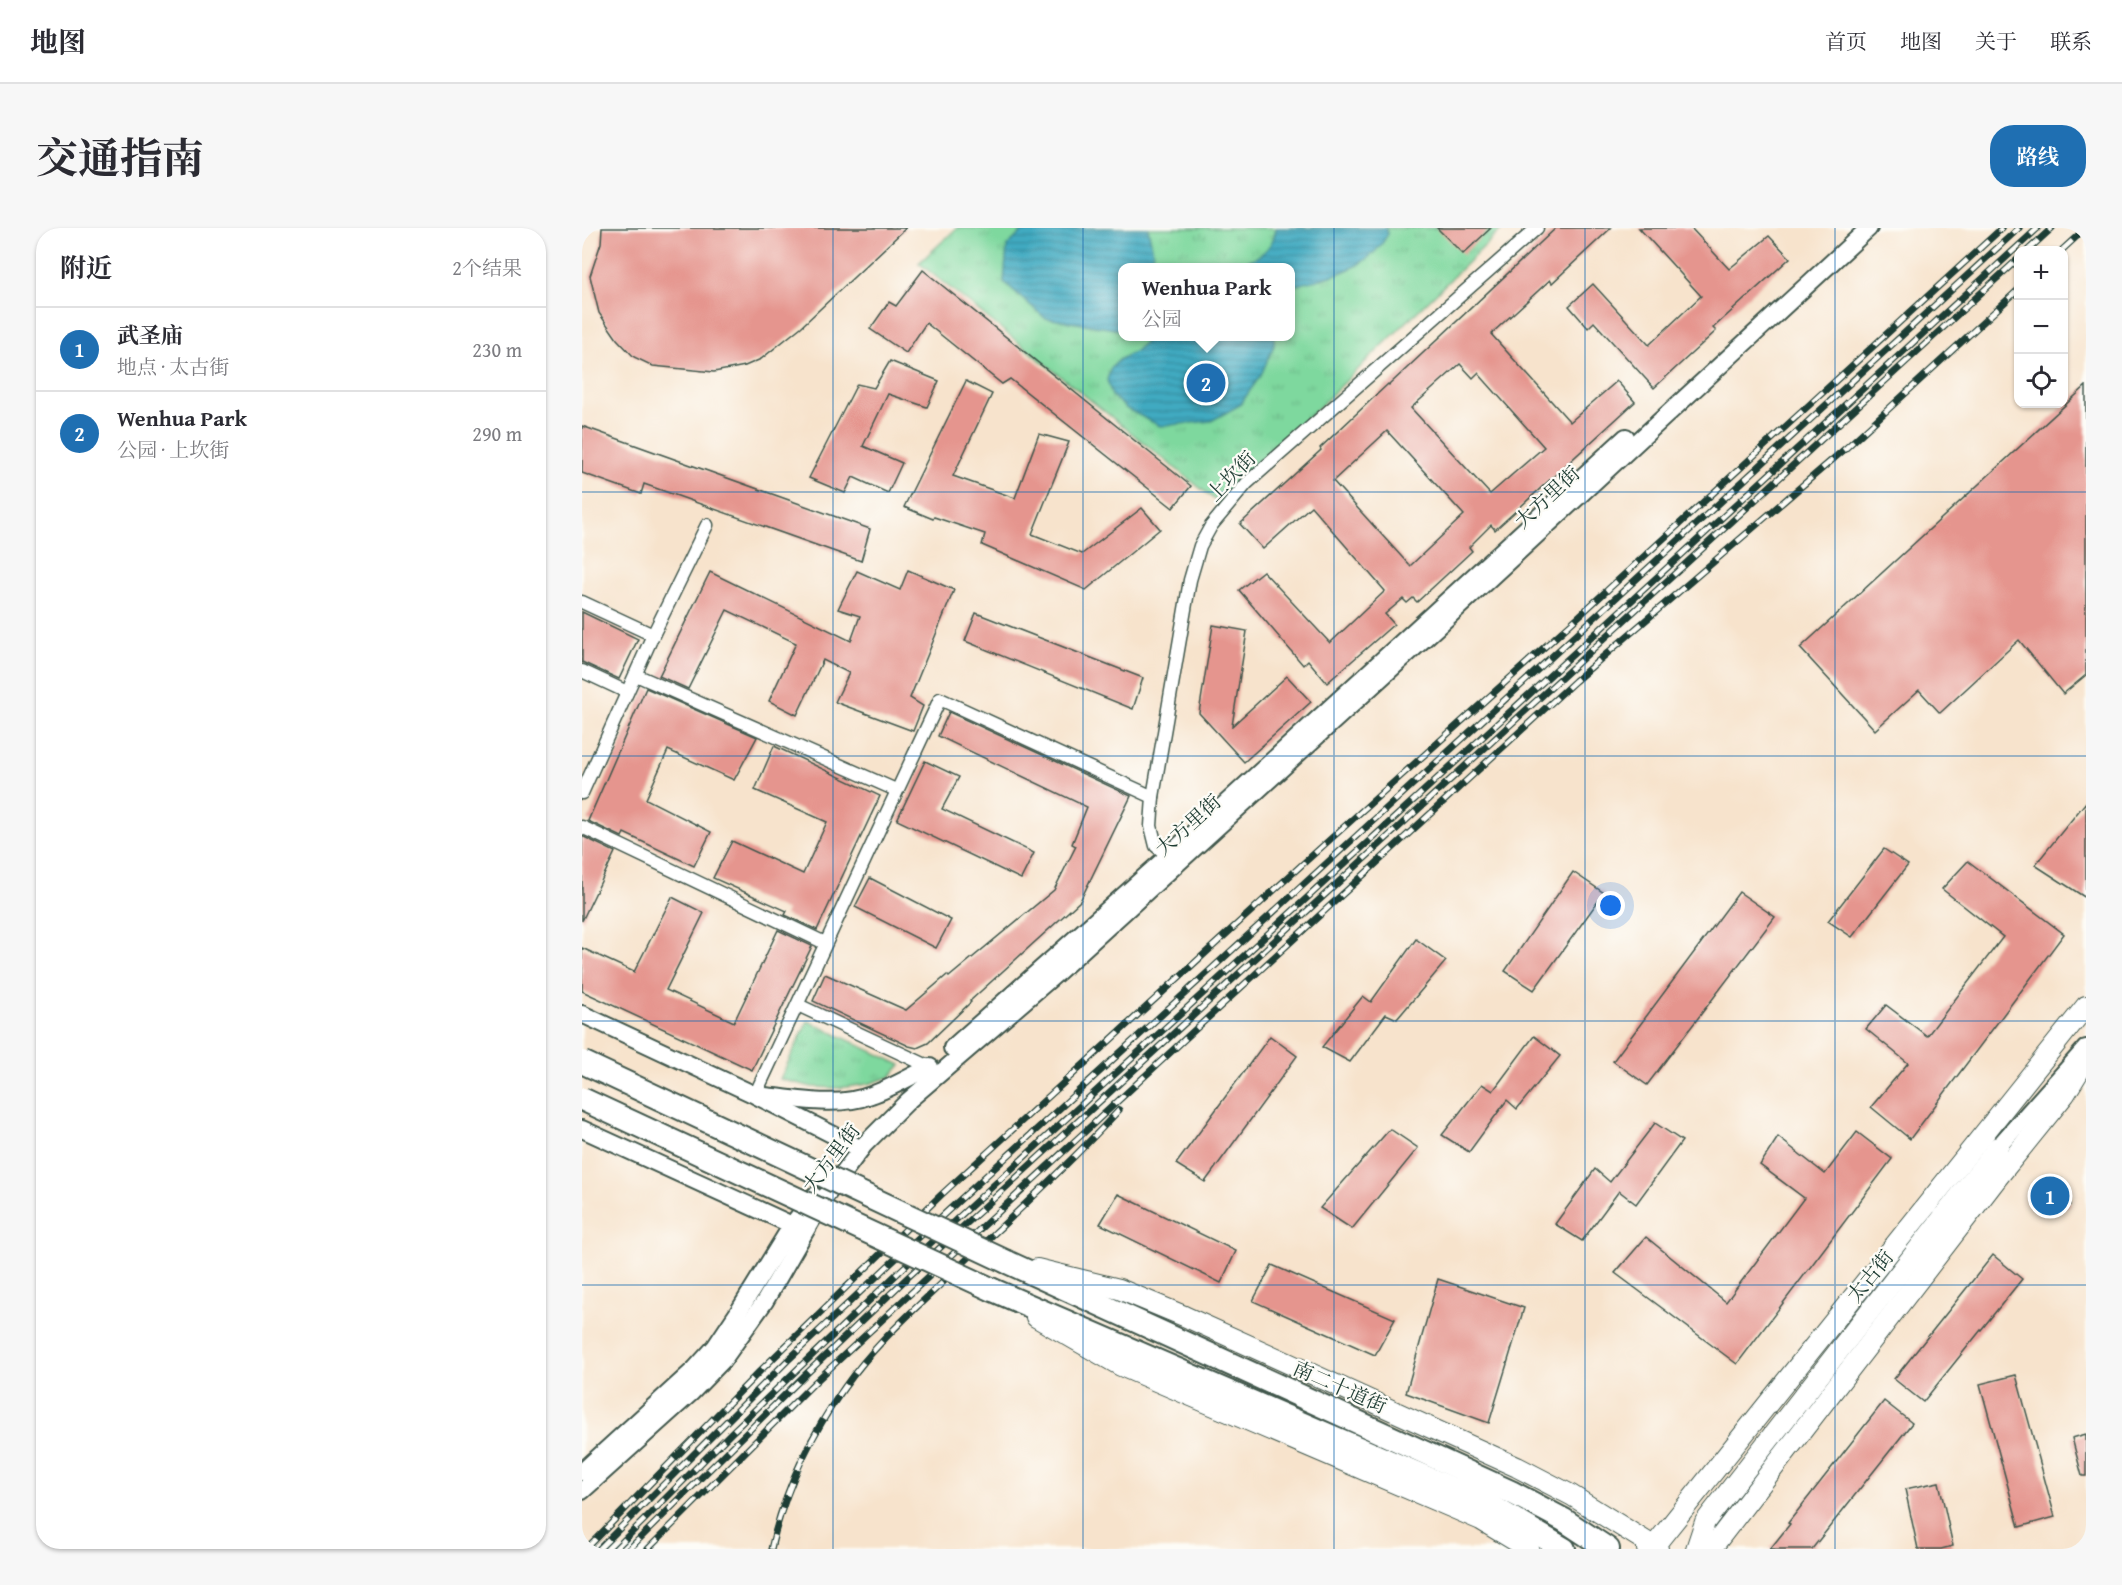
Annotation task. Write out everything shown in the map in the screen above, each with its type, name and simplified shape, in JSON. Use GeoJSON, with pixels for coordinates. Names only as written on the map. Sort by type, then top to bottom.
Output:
{"type":"FeatureCollection","features":[{"type":"Feature","properties":{"kind":"highway"},"geometry":{"type":"LineString","coordinates":[[582,1062],[1007,1262],[1511,1492],[1564,1520],[1608,1549]]}},
{"type":"Feature","properties":{"kind":"highway"},"geometry":{"type":"LineString","coordinates":[[582,1100],[993,1290],[1488,1504],[1564,1549]]}},
{"type":"Feature","properties":{"kind":"main road","name":"大方里街"},"geometry":{"type":"LineString","coordinates":[[582,1491],[692,1392],[723,1360],[765,1301],[825,1197],[882,1112],[1168,856],[1855,228]]}},
{"type":"Feature","properties":{"kind":"main road","name":"大方里街"},"geometry":{"type":"LineString","coordinates":[[582,1472],[695,1369],[715,1347],[792,1225],[857,1147],[1057,973],[1446,619],[1869,228]]}},
{"type":"Feature","properties":{"kind":"main road","name":"太古街"},"geometry":{"type":"LineString","coordinates":[[1653,1548],[2086,1006]]}},
{"type":"Feature","properties":{"kind":"main road"},"geometry":{"type":"LineString","coordinates":[[582,1014],[755,1095],[857,1147]]}},
{"type":"Feature","properties":{"kind":"main road","name":"太古街"},"geometry":{"type":"LineString","coordinates":[[1696,1549],[1711,1514],[1998,1147],[2086,1048]]}},
{"type":"Feature","properties":{"kind":"main road","name":"太古街"},"geometry":{"type":"LineString","coordinates":[[1711,1549],[1998,1177],[2066,1094],[2084,1066]]}},
{"type":"Feature","properties":{"kind":"main road"},"geometry":{"type":"LineString","coordinates":[[755,1095],[843,1101],[870,1096],[930,1067]]}},
{"type":"Feature","properties":{"kind":"main road"},"geometry":{"type":"LineString","coordinates":[[582,1129],[792,1225]]}},
{"type":"Feature","properties":{"kind":"main road","name":"南二十道街"},"geometry":{"type":"LineString","coordinates":[[1007,1262],[1119,1288],[1184,1316],[1517,1467],[1571,1495],[1653,1548]]}},
{"type":"Feature","properties":{"kind":"main road"},"geometry":{"type":"LineString","coordinates":[[993,1290],[1121,1366],[1481,1520],[1529,1549]]}},
{"type":"Feature","properties":{"kind":"street","name":"上坎街"},"geometry":{"type":"LineString","coordinates":[[1168,856],[1156,846],[1151,826],[1153,797],[1190,580],[1200,546],[1211,526],[1247,483],[1537,228]]}},
{"type":"Feature","properties":{"kind":"street"},"geometry":{"type":"LineString","coordinates":[[582,791],[653,635],[707,525]]}},
{"type":"Feature","properties":{"kind":"street"},"geometry":{"type":"LineString","coordinates":[[582,602],[653,635]]}},
{"type":"Feature","properties":{"kind":"street"},"geometry":{"type":"LineString","coordinates":[[582,671],[627,692]]}},
{"type":"Feature","properties":{"kind":"street"},"geometry":{"type":"LineString","coordinates":[[636,675],[896,790]]}},
{"type":"Feature","properties":{"kind":"street"},"geometry":{"type":"LineString","coordinates":[[755,1095],[940,699],[1153,797]]}},
{"type":"Feature","properties":{"kind":"street"},"geometry":{"type":"LineString","coordinates":[[582,827],[825,943]]}},
{"type":"Feature","properties":{"kind":"street"},"geometry":{"type":"LineString","coordinates":[[798,1005],[930,1067]]}},
{"type":"Feature","properties":{"kind":"green space"},"geometry":{"type":"Polygon","coordinates":[[[957,228],[1503,228],[1220,504],[919,263],[957,228]]]}},
{"type":"Feature","properties":{"kind":"green space"},"geometry":{"type":"Polygon","coordinates":[[[808,1021],[901,1065],[890,1077],[868,1084],[839,1088],[812,1087],[780,1079],[808,1021]]]}},
{"type":"Feature","properties":{"kind":"water"},"geometry":{"type":"Polygon","coordinates":[[[1026,228],[1148,228],[1153,252],[1152,263],[1118,263],[1118,329],[1045,318],[1004,282],[1007,246],[1026,228]]]}},
{"type":"Feature","properties":{"kind":"water"},"geometry":{"type":"Polygon","coordinates":[[[1276,228],[1386,228],[1388,234],[1382,244],[1367,259],[1339,273],[1295,286],[1295,263],[1248,263],[1263,252],[1275,234],[1276,228]]]}},
{"type":"Feature","properties":{"kind":"water"},"geometry":{"type":"Polygon","coordinates":[[[1146,341],[1274,341],[1261,375],[1240,405],[1211,421],[1160,426],[1127,409],[1112,396],[1107,380],[1111,368],[1120,359],[1134,352],[1146,341]]]}},
{"type":"Feature","properties":{"kind":"building"},"geometry":{"type":"Polygon","coordinates":[[[602,228],[906,228],[801,327],[761,359],[745,366],[714,372],[653,366],[634,357],[617,339],[599,313],[590,276],[601,243],[602,228]]]}},
{"type":"Feature","properties":{"kind":"building"},"geometry":{"type":"Polygon","coordinates":[[[1437,228],[1491,228],[1463,254],[1437,228]]]}},
{"type":"Feature","properties":{"kind":"building"},"geometry":{"type":"Polygon","coordinates":[[[1556,228],[1611,228],[1552,283],[1550,280],[1491,334],[1570,422],[1617,381],[1635,402],[1495,530],[1491,525],[1469,547],[1472,551],[1417,602],[1413,598],[1407,603],[1403,599],[1385,614],[1394,624],[1327,683],[1308,660],[1303,665],[1239,590],[1263,571],[1330,643],[1385,591],[1311,506],[1263,549],[1240,524],[1556,228]],[[1460,364],[1411,408],[1490,494],[1544,447],[1478,373],[1473,378],[1460,364]],[[1387,431],[1333,481],[1410,566],[1464,515],[1387,431]]]}},
{"type":"Feature","properties":{"kind":"building"},"geometry":{"type":"Polygon","coordinates":[[[1639,228],[1691,228],[1729,269],[1769,236],[1790,258],[1713,328],[1716,331],[1654,388],[1594,322],[1588,328],[1569,306],[1593,284],[1649,345],[1701,296],[1639,228]]]}},
{"type":"Feature","properties":{"kind":"building"},"geometry":{"type":"Polygon","coordinates":[[[923,270],[1191,486],[1173,508],[1010,379],[1002,384],[926,323],[906,353],[870,329],[889,302],[896,306],[923,270]]]}},
{"type":"Feature","properties":{"kind":"building"},"geometry":{"type":"Polygon","coordinates":[[[890,361],[939,381],[927,407],[888,394],[863,446],[902,463],[888,493],[853,477],[845,493],[809,478],[857,384],[874,388],[890,361]]]}},
{"type":"Feature","properties":{"kind":"building"},"geometry":{"type":"Polygon","coordinates":[[[966,381],[992,394],[953,476],[1015,498],[1039,434],[1069,442],[1032,534],[1082,554],[1142,508],[1160,529],[1086,590],[982,545],[985,534],[934,517],[933,519],[904,507],[966,381]]]}},
{"type":"Feature","properties":{"kind":"building"},"geometry":{"type":"Polygon","coordinates":[[[2086,386],[2086,675],[2063,694],[2019,640],[1940,713],[1919,690],[1875,730],[1800,648],[2062,408],[2068,408],[2068,402],[2086,386]]]}},
{"type":"Feature","properties":{"kind":"building"},"geometry":{"type":"Polygon","coordinates":[[[582,426],[870,529],[861,561],[644,484],[641,494],[582,473],[582,426]]]}},
{"type":"Feature","properties":{"kind":"building"},"geometry":{"type":"Polygon","coordinates":[[[908,570],[954,590],[910,698],[923,706],[913,731],[835,702],[849,673],[823,660],[797,715],[769,701],[796,643],[727,610],[688,689],[659,676],[710,572],[851,641],[860,616],[838,609],[857,571],[900,590],[908,570]]]}},
{"type":"Feature","properties":{"kind":"building"},"geometry":{"type":"Polygon","coordinates":[[[582,612],[638,639],[619,679],[582,662],[582,612]]]}},
{"type":"Feature","properties":{"kind":"building"},"geometry":{"type":"Polygon","coordinates":[[[976,613],[1143,678],[1133,709],[965,641],[976,613]]]}},
{"type":"Feature","properties":{"kind":"building"},"geometry":{"type":"Polygon","coordinates":[[[1213,625],[1247,631],[1232,726],[1287,676],[1311,702],[1244,762],[1199,713],[1213,625]]]}},
{"type":"Feature","properties":{"kind":"building"},"geometry":{"type":"Polygon","coordinates":[[[646,688],[757,737],[734,780],[668,750],[646,799],[711,832],[694,866],[624,833],[622,837],[588,821],[646,688]]]}},
{"type":"Feature","properties":{"kind":"building"},"geometry":{"type":"Polygon","coordinates":[[[949,712],[1131,796],[1080,901],[970,1001],[928,1043],[917,1048],[813,1001],[825,974],[906,1010],[1054,890],[1076,846],[1072,844],[1087,807],[938,736],[949,712]]]}},
{"type":"Feature","properties":{"kind":"building"},"geometry":{"type":"Polygon","coordinates":[[[774,746],[880,796],[817,930],[785,915],[787,911],[713,878],[732,841],[803,874],[827,822],[755,790],[774,746]]]}},
{"type":"Feature","properties":{"kind":"building"},"geometry":{"type":"Polygon","coordinates":[[[925,761],[959,777],[942,809],[1034,853],[1021,879],[897,820],[925,761]]]}},
{"type":"Feature","properties":{"kind":"building"},"geometry":{"type":"Polygon","coordinates":[[[2086,802],[2086,898],[2035,865],[2086,802]]]}},
{"type":"Feature","properties":{"kind":"building"},"geometry":{"type":"Polygon","coordinates":[[[582,836],[615,852],[582,921],[582,836]]]}},
{"type":"Feature","properties":{"kind":"building"},"geometry":{"type":"Polygon","coordinates":[[[1884,849],[1908,865],[1852,937],[1828,921],[1884,849]]]}},
{"type":"Feature","properties":{"kind":"building"},"geometry":{"type":"Polygon","coordinates":[[[1968,861],[2064,934],[1910,1139],[1871,1107],[1908,1063],[1866,1029],[1886,1005],[1927,1036],[2003,937],[1942,889],[1968,861]]]}},
{"type":"Feature","properties":{"kind":"building"},"geometry":{"type":"Polygon","coordinates":[[[1573,872],[1604,893],[1534,990],[1505,971],[1573,872]]]}},
{"type":"Feature","properties":{"kind":"building"},"geometry":{"type":"Polygon","coordinates":[[[870,878],[951,920],[936,948],[855,907],[870,878]]]}},
{"type":"Feature","properties":{"kind":"building"},"geometry":{"type":"Polygon","coordinates":[[[1739,892],[1775,917],[1647,1085],[1613,1061],[1739,892]]]}},
{"type":"Feature","properties":{"kind":"building"},"geometry":{"type":"Polygon","coordinates":[[[672,897],[704,913],[666,990],[734,1022],[778,930],[812,946],[752,1070],[582,991],[582,948],[634,972],[672,897]]]}},
{"type":"Feature","properties":{"kind":"building"},"geometry":{"type":"Polygon","coordinates":[[[1416,939],[1446,961],[1397,1019],[1386,1014],[1350,1062],[1322,1047],[1363,996],[1371,1002],[1416,939]]]}},
{"type":"Feature","properties":{"kind":"building"},"geometry":{"type":"Polygon","coordinates":[[[1270,1036],[1297,1056],[1205,1182],[1176,1164],[1270,1036]]]}},
{"type":"Feature","properties":{"kind":"building"},"geometry":{"type":"Polygon","coordinates":[[[1534,1036],[1560,1056],[1517,1109],[1507,1100],[1469,1152],[1442,1135],[1482,1084],[1493,1091],[1534,1036]]]}},
{"type":"Feature","properties":{"kind":"building"},"geometry":{"type":"Polygon","coordinates":[[[1655,1123],[1682,1141],[1636,1204],[1619,1191],[1582,1241],[1555,1224],[1595,1169],[1610,1182],[1655,1123]]]}},
{"type":"Feature","properties":{"kind":"building"},"geometry":{"type":"Polygon","coordinates":[[[1390,1129],[1418,1148],[1352,1229],[1320,1208],[1390,1129]]]}},
{"type":"Feature","properties":{"kind":"building"},"geometry":{"type":"Polygon","coordinates":[[[1857,1132],[1892,1159],[1737,1364],[1615,1273],[1646,1237],[1726,1302],[1804,1198],[1760,1165],[1778,1137],[1825,1174],[1857,1132]]]}},
{"type":"Feature","properties":{"kind":"building"},"geometry":{"type":"Polygon","coordinates":[[[2062,1179],[2070,1205],[2038,1213],[2031,1187],[2062,1179]]]}},
{"type":"Feature","properties":{"kind":"building"},"geometry":{"type":"Polygon","coordinates":[[[1118,1194],[1236,1251],[1221,1283],[1100,1224],[1118,1194]]]}},
{"type":"Feature","properties":{"kind":"building"},"geometry":{"type":"Polygon","coordinates":[[[1993,1255],[2022,1279],[1923,1402],[1894,1379],[1993,1255]]]}},
{"type":"Feature","properties":{"kind":"building"},"geometry":{"type":"Polygon","coordinates":[[[1272,1265],[1395,1319],[1375,1355],[1253,1301],[1272,1265]]]}},
{"type":"Feature","properties":{"kind":"building"},"geometry":{"type":"Polygon","coordinates":[[[1438,1279],[1524,1308],[1489,1423],[1406,1393],[1438,1279]]]}},
{"type":"Feature","properties":{"kind":"building"},"geometry":{"type":"Polygon","coordinates":[[[2016,1375],[2055,1517],[2019,1527],[1980,1384],[2016,1375]]]}},
{"type":"Feature","properties":{"kind":"building"},"geometry":{"type":"Polygon","coordinates":[[[1884,1401],[1912,1423],[1812,1549],[1770,1549],[1790,1524],[1788,1523],[1884,1401]]]}},
{"type":"Feature","properties":{"kind":"building"},"geometry":{"type":"Polygon","coordinates":[[[2086,1434],[2086,1476],[2082,1476],[2072,1438],[2086,1434]]]}},
{"type":"Feature","properties":{"kind":"building"},"geometry":{"type":"Polygon","coordinates":[[[1939,1482],[1953,1546],[1941,1549],[1918,1549],[1905,1489],[1939,1482]]]}},
{"type":"Feature","properties":{"kind":"railway"},"geometry":{"type":"LineString","coordinates":[[586,1549],[760,1371],[941,1195],[1306,861],[1578,617],[2002,228]]}},
{"type":"Feature","properties":{"kind":"railway"},"geometry":{"type":"LineString","coordinates":[[599,1549],[787,1361],[891,1263],[2019,228]]}},
{"type":"Feature","properties":{"kind":"railway"},"geometry":{"type":"LineString","coordinates":[[615,1549],[732,1432],[900,1271],[2038,228]]}},
{"type":"Feature","properties":{"kind":"railway"},"geometry":{"type":"LineString","coordinates":[[2032,246],[2052,228]]}},
{"type":"Feature","properties":{"kind":"railway"},"geometry":{"type":"LineString","coordinates":[[2066,246],[2086,228]]}},
{"type":"Feature","properties":{"kind":"railway"},"geometry":{"type":"LineString","coordinates":[[629,1549],[907,1278],[2014,263]]}},
{"type":"Feature","properties":{"kind":"railway"},"geometry":{"type":"LineString","coordinates":[[648,1549],[815,1382],[1187,1037],[1575,681],[1846,448],[2014,294]]}},
{"type":"Feature","properties":{"kind":"railway"},"geometry":{"type":"LineString","coordinates":[[771,1549],[783,1507],[809,1445],[854,1374],[902,1321],[1054,1177],[1119,1110]]}},
{"type":"Feature","properties":{"kind":"place","name":"Wenhua Park"},"geometry":{"type":"Point","coordinates":[1206,383]}},
{"type":"Feature","properties":{"kind":"place","name":"武圣庙"},"geometry":{"type":"Point","coordinates":[2050,1196]}}]}
